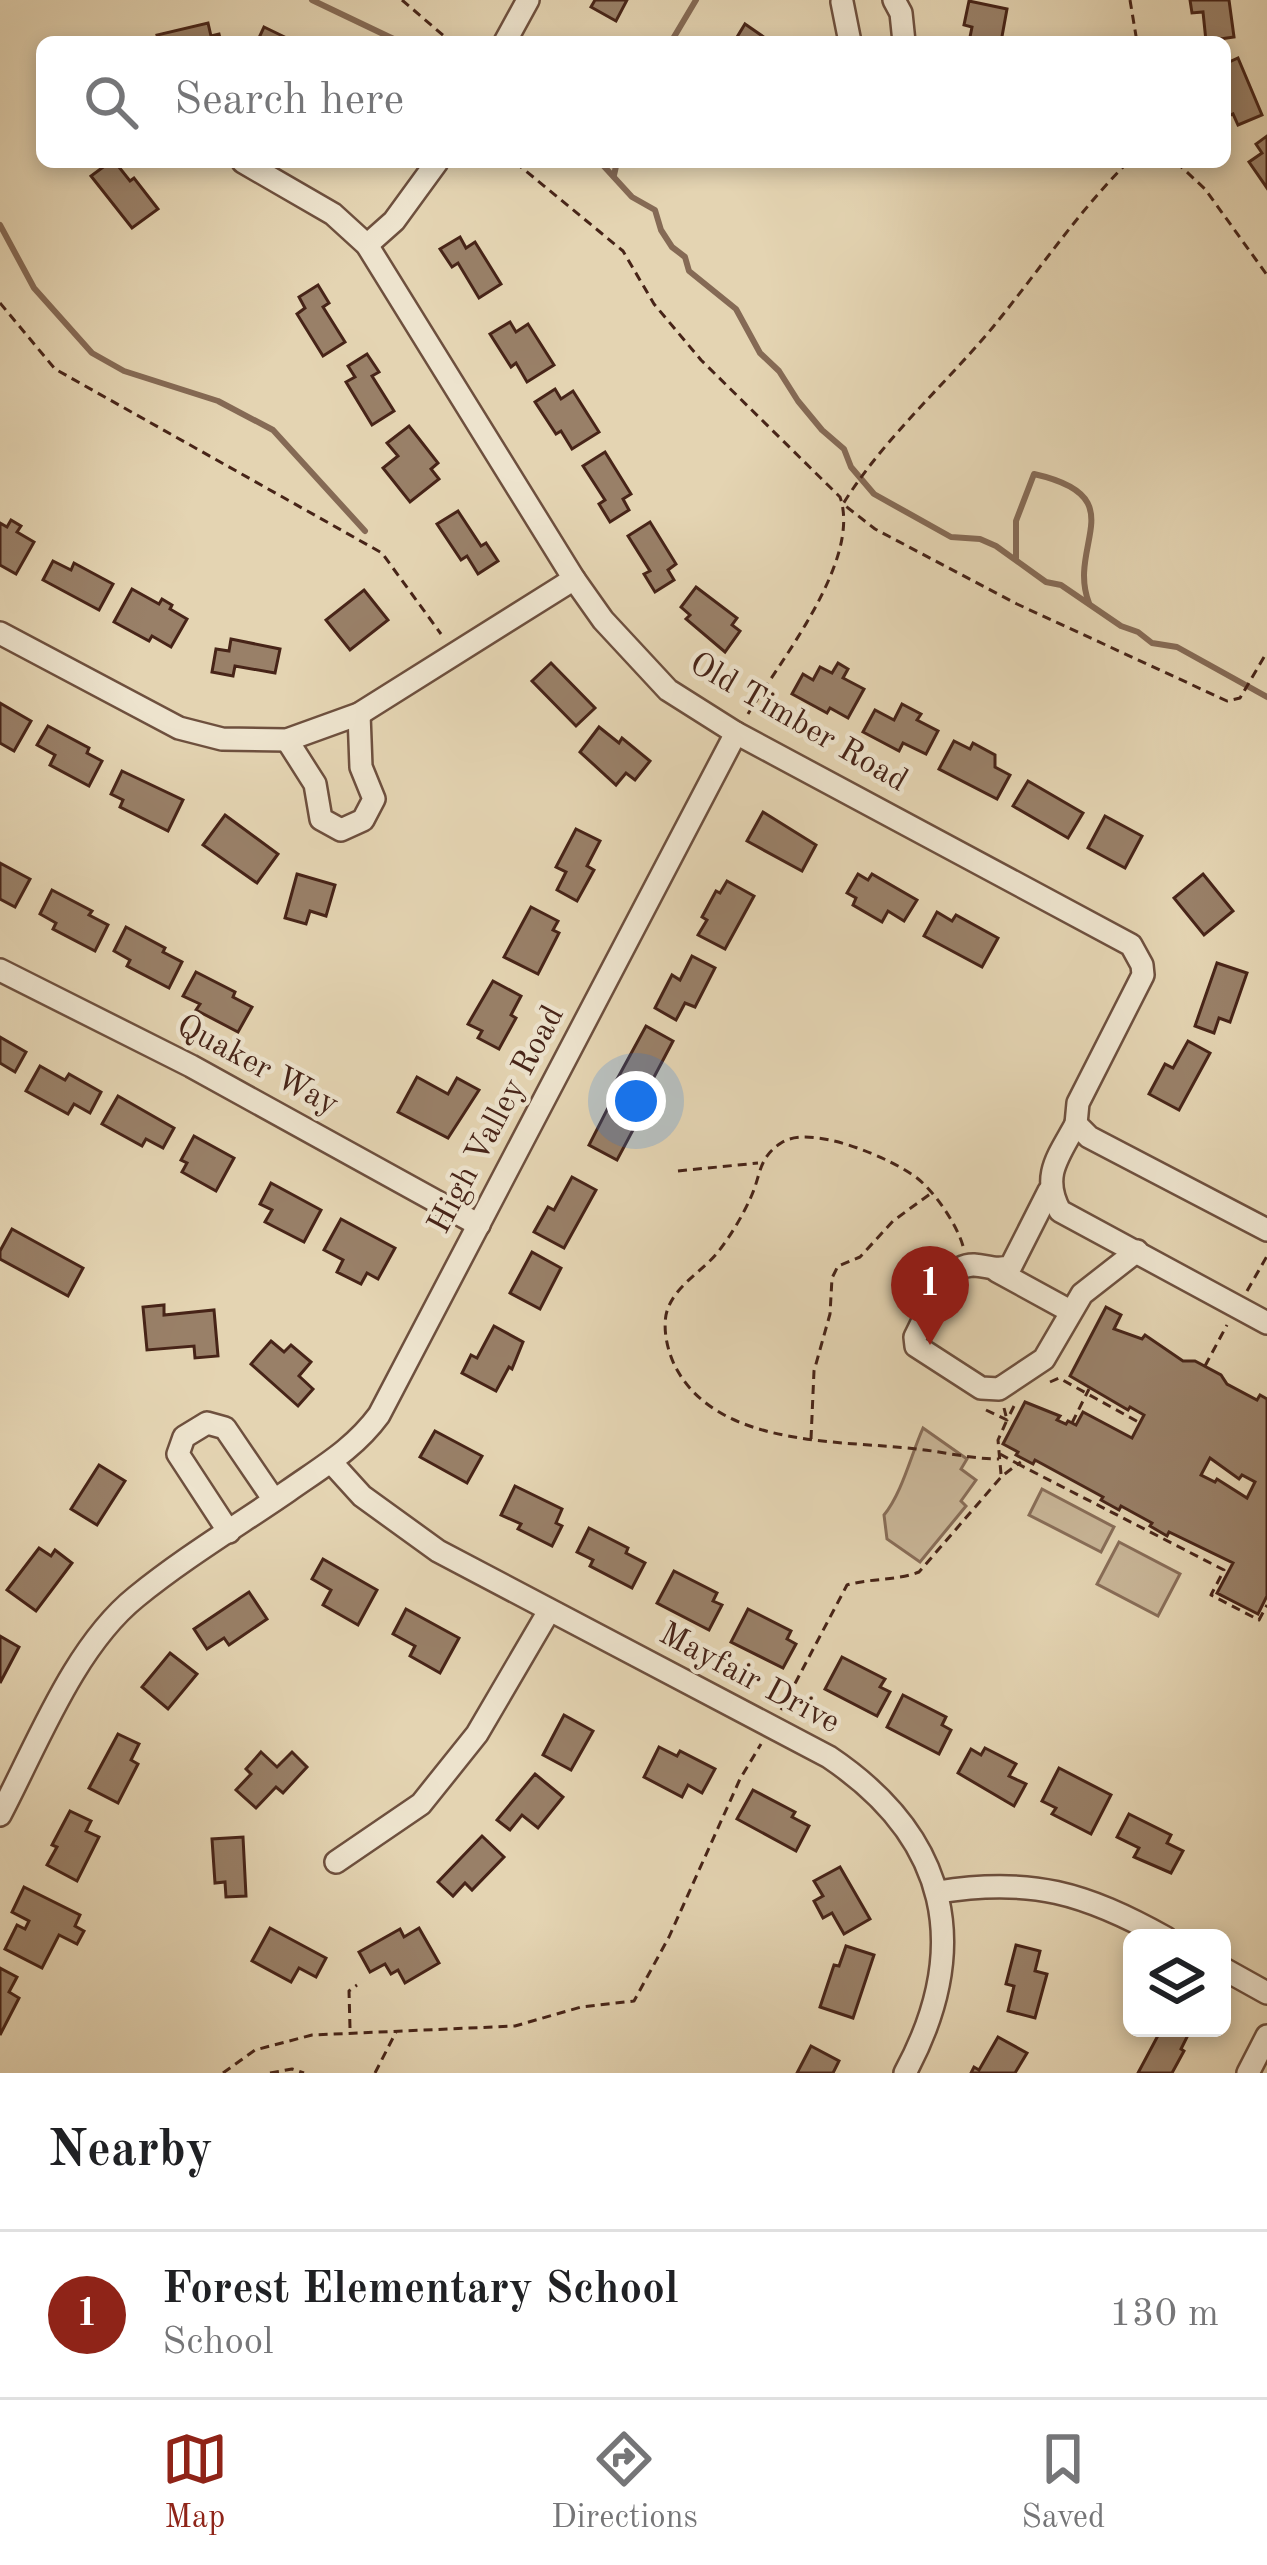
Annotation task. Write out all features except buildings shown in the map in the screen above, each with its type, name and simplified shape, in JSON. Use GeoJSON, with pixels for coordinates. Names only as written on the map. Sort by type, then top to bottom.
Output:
{"type":"FeatureCollection","features":[{"type":"Feature","properties":{"kind":"street"},"geometry":{"type":"LineString","coordinates":[[508,36],[528,0]]}},
{"type":"Feature","properties":{"kind":"street"},"geometry":{"type":"LineString","coordinates":[[895,0],[903,36]]}},
{"type":"Feature","properties":{"kind":"street"},"geometry":{"type":"LineString","coordinates":[[843,1],[849,36]]}},
{"type":"Feature","properties":{"kind":"street","name":"Old Timber Road"},"geometry":{"type":"LineString","coordinates":[[253,168],[333,214],[367,245],[574,578],[603,620],[668,690],[736,733],[1131,946],[1143,975],[1078,1103],[1076,1124],[1052,1170],[1049,1191],[1023,1249],[1011,1266],[997,1271]]}},
{"type":"Feature","properties":{"kind":"street"},"geometry":{"type":"LineString","coordinates":[[367,245],[394,221],[433,168]]}},
{"type":"Feature","properties":{"kind":"street"},"geometry":{"type":"LineString","coordinates":[[0,633],[179,728],[222,739],[287,740],[359,714],[574,578]]}},
{"type":"Feature","properties":{"kind":"street"},"geometry":{"type":"LineString","coordinates":[[287,740],[315,784],[321,819],[340,830],[363,820],[374,799],[361,767],[359,714]]}},
{"type":"Feature","properties":{"kind":"street","name":"High Valley Road"},"geometry":{"type":"LineString","coordinates":[[0,1815],[80,1663],[106,1627],[137,1596],[332,1463],[379,1415],[736,733]]}},
{"type":"Feature","properties":{"kind":"street","name":"Quaker Way"},"geometry":{"type":"LineString","coordinates":[[0,970],[191,1066],[479,1226]]}},
{"type":"Feature","properties":{"kind":"street"},"geometry":{"type":"LineString","coordinates":[[1076,1124],[1089,1137],[1267,1230]]}},
{"type":"Feature","properties":{"kind":"street"},"geometry":{"type":"LineString","coordinates":[[1049,1191],[1060,1211],[1267,1323]]}},
{"type":"Feature","properties":{"kind":"street"},"geometry":{"type":"LineString","coordinates":[[1070,1311],[997,1271],[969,1265],[946,1281],[915,1337],[916,1346],[982,1388],[999,1389],[1044,1359],[1082,1294],[1137,1250]]}},
{"type":"Feature","properties":{"kind":"street"},"geometry":{"type":"LineString","coordinates":[[230,1532],[178,1454],[184,1437],[207,1423],[225,1428],[274,1501]]}},
{"type":"Feature","properties":{"kind":"street","name":"Mayfair Drive"},"geometry":{"type":"LineString","coordinates":[[332,1463],[362,1496],[438,1551],[829,1757],[885,1802],[906,1829],[938,1892],[940,1983],[927,2030],[905,2073]]}},
{"type":"Feature","properties":{"kind":"street"},"geometry":{"type":"LineString","coordinates":[[336,1862],[421,1804],[477,1734],[549,1611]]}},
{"type":"Feature","properties":{"kind":"street"},"geometry":{"type":"LineString","coordinates":[[938,1892],[987,1884],[1055,1890],[1096,1903],[1148,1929]]}},
{"type":"Feature","properties":{"kind":"street"},"geometry":{"type":"LineString","coordinates":[[1231,1974],[1267,1993]]}},
{"type":"Feature","properties":{"kind":"street"},"geometry":{"type":"LineString","coordinates":[[1248,2073],[1267,2036]]}},
{"type":"Feature","properties":{"kind":"path"},"geometry":{"type":"LineString","coordinates":[[402,0],[444,36]]}},
{"type":"Feature","properties":{"kind":"path"},"geometry":{"type":"LineString","coordinates":[[1130,0],[1136,36]]}},
{"type":"Feature","properties":{"kind":"path"},"geometry":{"type":"LineString","coordinates":[[521,168],[622,251],[654,304],[701,360],[843,504],[875,530],[1016,604],[1227,700],[1240,698],[1267,652]]}},
{"type":"Feature","properties":{"kind":"path"},"geometry":{"type":"LineString","coordinates":[[736,733],[831,577],[842,541],[843,504],[855,484],[942,380],[991,330],[1069,228],[1123,168]]}},
{"type":"Feature","properties":{"kind":"path"},"geometry":{"type":"LineString","coordinates":[[1183,168],[1205,189],[1267,275]]}},
{"type":"Feature","properties":{"kind":"path"},"geometry":{"type":"LineString","coordinates":[[0,303],[55,369],[382,553],[453,653]]}},
{"type":"Feature","properties":{"kind":"path"},"geometry":{"type":"LineString","coordinates":[[969,1265],[959,1232],[920,1180],[817,1136],[795,1136],[759,1163],[752,1196],[718,1252],[674,1296],[665,1318],[668,1354],[686,1386],[736,1421],[811,1441],[998,1456],[1021,1462],[1224,1570],[1211,1594],[1258,1620],[1267,1605]]}},
{"type":"Feature","properties":{"kind":"path"},"geometry":{"type":"LineString","coordinates":[[678,1171],[759,1163]]}},
{"type":"Feature","properties":{"kind":"path"},"geometry":{"type":"LineString","coordinates":[[811,1441],[814,1371],[830,1314],[832,1278],[838,1267],[860,1257],[893,1221],[930,1194]]}},
{"type":"Feature","properties":{"kind":"path"},"geometry":{"type":"LineString","coordinates":[[999,1389],[1007,1420],[998,1440],[1002,1476]]}},
{"type":"Feature","properties":{"kind":"path"},"geometry":{"type":"LineString","coordinates":[[1072,1423],[1090,1389]]}},
{"type":"Feature","properties":{"kind":"path"},"geometry":{"type":"LineString","coordinates":[[223,2073],[255,2050],[283,2041],[350,2031],[514,2026],[581,2006],[638,1998],[740,1779],[847,1585],[919,1572],[1002,1476],[1021,1462]]}},
{"type":"Feature","properties":{"kind":"path"},"geometry":{"type":"LineString","coordinates":[[350,2031],[349,1991],[357,1985]]}},
{"type":"Feature","properties":{"kind":"path"},"geometry":{"type":"LineString","coordinates":[[375,2073],[396,2032]]}},
{"type":"Feature","properties":{"kind":"path"},"geometry":{"type":"LineString","coordinates":[[270,2073],[292,2069],[304,2073]]}},
{"type":"Feature","properties":{"kind":"shaded area"},"geometry":{"type":"Polygon","coordinates":[[[923,1428],[967,1459],[961,1469],[976,1480],[961,1501],[966,1506],[920,1562],[887,1539],[884,1515],[923,1428]]]}},
{"type":"Feature","properties":{"kind":"shaded area"},"geometry":{"type":"Polygon","coordinates":[[[1042,1489],[1114,1527],[1101,1552],[1029,1515],[1042,1489]]]}},
{"type":"Feature","properties":{"kind":"shaded area"},"geometry":{"type":"Polygon","coordinates":[[[1119,1542],[1180,1574],[1158,1616],[1097,1584],[1119,1542]]]}},
{"type":"Feature","properties":{"kind":"waterway"},"geometry":{"type":"LineString","coordinates":[[312,0],[387,36]]}},
{"type":"Feature","properties":{"kind":"waterway"},"geometry":{"type":"LineString","coordinates":[[675,36],[696,0]]}},
{"type":"Feature","properties":{"kind":"waterway"},"geometry":{"type":"LineString","coordinates":[[605,168],[632,197],[655,210],[661,230],[685,257],[689,271],[736,309],[760,353],[822,430],[844,449],[851,467],[874,494],[951,537],[980,539],[996,546],[1121,626],[1152,643],[1177,647],[1267,697]]}},
{"type":"Feature","properties":{"kind":"waterway"},"geometry":{"type":"LineString","coordinates":[[614,175],[616,168]]}},
{"type":"Feature","properties":{"kind":"waterway"},"geometry":{"type":"LineString","coordinates":[[0,225],[34,288],[92,353],[124,371],[218,401],[273,430],[365,531]]}},
{"type":"Feature","properties":{"kind":"waterway"},"geometry":{"type":"LineString","coordinates":[[1016,558],[1016,521],[1034,474],[1065,484],[1082,496],[1090,510],[1084,582],[1089,603]]}},
{"type":"Feature","properties":{"kind":"place","name":"Forest Elementary School"},"geometry":{"type":"Point","coordinates":[930,1345]}}]}
